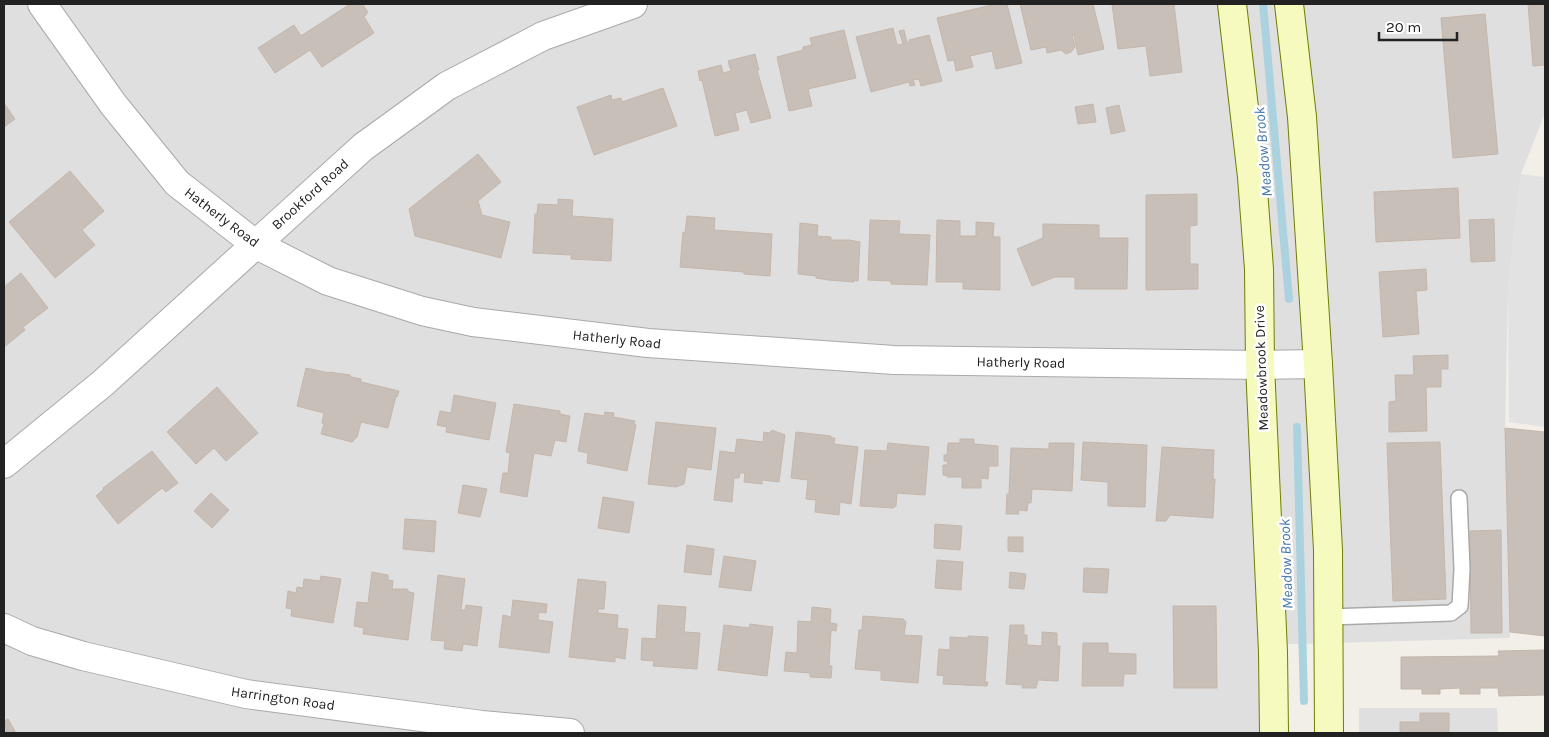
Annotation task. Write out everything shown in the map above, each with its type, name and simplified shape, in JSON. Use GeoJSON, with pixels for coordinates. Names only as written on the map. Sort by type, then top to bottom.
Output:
{"type":"FeatureCollection","features":[{"type":"Feature","properties":{"kind":"street","name":"Hatherly Road"},"geometry":{"type":"LineString","coordinates":[[42,4],[113,104],[177,183],[255,244],[328,281],[422,312],[473,322],[639,342],[894,360],[1260,365],[1318,364]]}},
{"type":"Feature","properties":{"kind":"street","name":"Brookford Road"},"geometry":{"type":"LineString","coordinates":[[4,464],[104,383],[362,147],[446,86],[543,36],[633,4]]}},
{"type":"Feature","properties":{"kind":"street","name":"Meadowbrook Drive"},"geometry":{"type":"LineString","coordinates":[[1232,4],[1252,177],[1258,269],[1260,365],[1273,652],[1274,733]]}},
{"type":"Feature","properties":{"kind":"street"},"geometry":{"type":"LineString","coordinates":[[1289,4],[1302,117],[1318,364],[1328,550],[1329,733]]}},
{"type":"Feature","properties":{"kind":"street","name":"Harrington Road"},"geometry":{"type":"LineString","coordinates":[[4,628],[32,641],[83,656],[246,694],[481,729],[570,733]]}},
{"type":"Feature","properties":{"kind":"lane"},"geometry":{"type":"LineString","coordinates":[[1328,617],[1451,613],[1460,606],[1462,568],[1459,498]]}},
{"type":"Feature","properties":{"kind":"shaded area"},"geometry":{"type":"Polygon","coordinates":[[[4,4],[1545,4],[1545,113],[1521,174],[1508,291],[1505,428],[1510,638],[1262,645],[1263,733],[4,733],[4,4]]]}},
{"type":"Feature","properties":{"kind":"shaded area"},"geometry":{"type":"Polygon","coordinates":[[[1521,174],[1545,177],[1545,427],[1509,422],[1508,291],[1521,174]]]}},
{"type":"Feature","properties":{"kind":"shaded area"},"geometry":{"type":"Polygon","coordinates":[[[1359,708],[1497,708],[1498,733],[1359,733],[1359,708]]]}},
{"type":"Feature","properties":{"kind":"building"},"geometry":{"type":"Polygon","coordinates":[[[350,4],[362,4],[368,12],[364,17],[374,33],[322,67],[310,50],[275,73],[258,48],[294,25],[301,36],[350,4]]]}},
{"type":"Feature","properties":{"kind":"building"},"geometry":{"type":"Polygon","coordinates":[[[996,4],[1007,4],[1022,63],[996,69],[992,51],[970,56],[973,67],[956,71],[954,60],[948,61],[937,18],[996,4]]]}},
{"type":"Feature","properties":{"kind":"building"},"geometry":{"type":"Polygon","coordinates":[[[1020,4],[1093,4],[1104,49],[1078,55],[1074,35],[1072,35],[1075,47],[1066,54],[1061,50],[1047,53],[1046,47],[1031,50],[1020,4]]]}},
{"type":"Feature","properties":{"kind":"building"},"geometry":{"type":"Polygon","coordinates":[[[1112,4],[1174,4],[1182,72],[1150,76],[1146,46],[1118,49],[1112,4]]]}},
{"type":"Feature","properties":{"kind":"building"},"geometry":{"type":"Polygon","coordinates":[[[1528,4],[1545,4],[1545,65],[1533,66],[1528,4]]]}},
{"type":"Feature","properties":{"kind":"building"},"geometry":{"type":"Polygon","coordinates":[[[1485,14],[1498,154],[1453,158],[1441,18],[1485,14]]]}},
{"type":"Feature","properties":{"kind":"building"},"geometry":{"type":"Polygon","coordinates":[[[893,28],[897,45],[903,44],[899,31],[904,30],[907,43],[909,40],[929,35],[942,81],[921,86],[919,79],[913,80],[915,85],[910,86],[909,82],[871,92],[856,37],[893,28]]]}},
{"type":"Feature","properties":{"kind":"building"},"geometry":{"type":"Polygon","coordinates":[[[844,30],[856,78],[808,89],[812,106],[789,111],[777,57],[803,50],[803,47],[812,45],[810,38],[844,30]]]}},
{"type":"Feature","properties":{"kind":"building"},"geometry":{"type":"Polygon","coordinates":[[[755,54],[759,70],[757,70],[771,118],[751,123],[747,110],[735,113],[739,130],[715,136],[702,80],[700,81],[698,71],[721,65],[723,73],[731,71],[728,61],[755,54]]]}},
{"type":"Feature","properties":{"kind":"building"},"geometry":{"type":"Polygon","coordinates":[[[663,88],[677,126],[594,155],[577,107],[611,95],[612,100],[621,98],[622,102],[663,88]]]}},
{"type":"Feature","properties":{"kind":"building"},"geometry":{"type":"Polygon","coordinates":[[[4,103],[15,119],[4,127],[4,103]]]}},
{"type":"Feature","properties":{"kind":"building"},"geometry":{"type":"Polygon","coordinates":[[[1093,104],[1096,122],[1078,124],[1075,107],[1093,104]]]}},
{"type":"Feature","properties":{"kind":"building"},"geometry":{"type":"Polygon","coordinates":[[[1119,105],[1125,131],[1111,134],[1106,108],[1119,105]]]}},
{"type":"Feature","properties":{"kind":"building"},"geometry":{"type":"Polygon","coordinates":[[[478,154],[501,182],[478,201],[482,215],[510,222],[501,258],[415,236],[409,209],[478,154]]]}},
{"type":"Feature","properties":{"kind":"building"},"geometry":{"type":"Polygon","coordinates":[[[70,171],[104,211],[82,230],[95,245],[55,278],[9,222],[70,171]]]}},
{"type":"Feature","properties":{"kind":"building"},"geometry":{"type":"Polygon","coordinates":[[[1458,188],[1460,238],[1376,242],[1374,192],[1458,188]]]}},
{"type":"Feature","properties":{"kind":"building"},"geometry":{"type":"Polygon","coordinates":[[[1197,194],[1197,225],[1190,226],[1190,264],[1198,264],[1198,289],[1146,290],[1146,195],[1197,194]]]}},
{"type":"Feature","properties":{"kind":"building"},"geometry":{"type":"Polygon","coordinates":[[[558,199],[573,200],[572,216],[613,219],[611,261],[571,259],[571,255],[533,253],[535,214],[537,214],[538,204],[558,205],[558,199]]]}},
{"type":"Feature","properties":{"kind":"building"},"geometry":{"type":"Polygon","coordinates":[[[687,216],[715,218],[714,230],[772,234],[770,276],[680,267],[683,232],[685,233],[687,216]]]}},
{"type":"Feature","properties":{"kind":"building"},"geometry":{"type":"Polygon","coordinates":[[[1494,219],[1495,261],[1471,262],[1469,220],[1494,219]]]}},
{"type":"Feature","properties":{"kind":"building"},"geometry":{"type":"Polygon","coordinates":[[[870,220],[900,221],[899,234],[930,235],[927,285],[891,284],[891,281],[868,280],[870,220]]]}},
{"type":"Feature","properties":{"kind":"building"},"geometry":{"type":"Polygon","coordinates":[[[937,220],[960,221],[960,236],[976,236],[976,222],[994,223],[993,237],[1000,237],[1000,290],[963,289],[963,282],[936,282],[937,220]]]}},
{"type":"Feature","properties":{"kind":"building"},"geometry":{"type":"Polygon","coordinates":[[[800,223],[818,225],[817,236],[831,237],[831,240],[860,242],[858,281],[828,280],[816,278],[816,276],[798,274],[800,223]]]}},
{"type":"Feature","properties":{"kind":"building"},"geometry":{"type":"Polygon","coordinates":[[[1043,224],[1099,225],[1099,238],[1128,238],[1127,289],[1075,289],[1075,277],[1055,277],[1032,286],[1017,249],[1043,238],[1043,224]]]}},
{"type":"Feature","properties":{"kind":"building"},"geometry":{"type":"Polygon","coordinates":[[[1426,269],[1427,290],[1416,291],[1419,334],[1383,337],[1379,272],[1426,269]]]}},
{"type":"Feature","properties":{"kind":"building"},"geometry":{"type":"Polygon","coordinates":[[[21,273],[48,308],[23,327],[25,330],[4,347],[4,287],[21,273]]]}},
{"type":"Feature","properties":{"kind":"building"},"geometry":{"type":"Polygon","coordinates":[[[1448,355],[1448,369],[1441,369],[1441,387],[1426,387],[1427,431],[1389,432],[1389,402],[1396,401],[1395,375],[1414,375],[1413,356],[1448,355]]]}},
{"type":"Feature","properties":{"kind":"building"},"geometry":{"type":"Polygon","coordinates":[[[306,368],[350,375],[351,377],[361,379],[361,382],[399,391],[388,428],[361,422],[357,437],[352,442],[321,434],[324,424],[322,423],[324,413],[297,406],[306,368]]]}},
{"type":"Feature","properties":{"kind":"building"},"geometry":{"type":"Polygon","coordinates":[[[217,387],[258,433],[226,461],[214,448],[196,464],[167,432],[217,387]]]}},
{"type":"Feature","properties":{"kind":"building"},"geometry":{"type":"Polygon","coordinates":[[[454,395],[496,403],[489,440],[446,432],[447,427],[437,425],[440,411],[451,413],[454,395]]]}},
{"type":"Feature","properties":{"kind":"building"},"geometry":{"type":"Polygon","coordinates":[[[514,404],[560,411],[560,414],[570,416],[566,442],[555,440],[551,456],[534,453],[527,497],[500,492],[503,473],[508,473],[510,453],[506,452],[514,404]]]}},
{"type":"Feature","properties":{"kind":"building"},"geometry":{"type":"Polygon","coordinates":[[[605,412],[614,413],[613,417],[635,421],[634,424],[636,425],[627,471],[587,463],[588,453],[578,451],[585,413],[604,416],[605,412]]]}},
{"type":"Feature","properties":{"kind":"building"},"geometry":{"type":"Polygon","coordinates":[[[656,422],[716,428],[711,470],[687,467],[684,484],[676,487],[648,484],[656,422]]]}},
{"type":"Feature","properties":{"kind":"building"},"geometry":{"type":"Polygon","coordinates":[[[1505,428],[1545,432],[1545,636],[1510,632],[1505,428]]]}},
{"type":"Feature","properties":{"kind":"building"},"geometry":{"type":"Polygon","coordinates":[[[772,430],[785,435],[779,482],[762,480],[762,484],[744,482],[745,473],[740,473],[739,478],[734,478],[732,502],[714,500],[720,451],[735,453],[737,439],[763,442],[764,432],[769,433],[772,430]]]}},
{"type":"Feature","properties":{"kind":"building"},"geometry":{"type":"Polygon","coordinates":[[[796,432],[831,436],[831,438],[835,438],[834,444],[858,447],[851,504],[840,502],[839,515],[815,512],[816,500],[806,499],[808,480],[791,478],[796,432]]]}},
{"type":"Feature","properties":{"kind":"building"},"geometry":{"type":"Polygon","coordinates":[[[960,439],[974,439],[974,444],[998,446],[998,466],[989,466],[988,479],[981,478],[981,488],[962,488],[962,477],[947,477],[943,475],[943,465],[947,465],[948,461],[944,461],[944,455],[947,455],[948,443],[960,443],[960,439]]]}},
{"type":"Feature","properties":{"kind":"building"},"geometry":{"type":"Polygon","coordinates":[[[1083,442],[1147,445],[1145,507],[1108,506],[1108,482],[1081,480],[1083,442]]]}},
{"type":"Feature","properties":{"kind":"building"},"geometry":{"type":"Polygon","coordinates":[[[1440,442],[1446,599],[1393,601],[1387,443],[1440,442]]]}},
{"type":"Feature","properties":{"kind":"building"},"geometry":{"type":"Polygon","coordinates":[[[888,443],[929,447],[925,495],[897,493],[896,506],[893,508],[860,506],[865,450],[887,451],[888,443]]]}},
{"type":"Feature","properties":{"kind":"building"},"geometry":{"type":"Polygon","coordinates":[[[1049,443],[1074,443],[1072,491],[1032,489],[1031,503],[1028,503],[1027,511],[1018,510],[1019,514],[1006,514],[1011,448],[1049,449],[1049,443]]]}},
{"type":"Feature","properties":{"kind":"building"},"geometry":{"type":"Polygon","coordinates":[[[1162,447],[1214,450],[1213,518],[1170,515],[1166,521],[1156,521],[1162,447]]]}},
{"type":"Feature","properties":{"kind":"building"},"geometry":{"type":"Polygon","coordinates":[[[152,451],[178,483],[166,492],[162,488],[118,524],[96,496],[103,488],[152,451]]]}},
{"type":"Feature","properties":{"kind":"building"},"geometry":{"type":"Polygon","coordinates":[[[463,485],[487,489],[480,517],[458,513],[463,485]]]}},
{"type":"Feature","properties":{"kind":"building"},"geometry":{"type":"Polygon","coordinates":[[[211,493],[229,510],[212,528],[194,511],[211,493]]]}},
{"type":"Feature","properties":{"kind":"building"},"geometry":{"type":"Polygon","coordinates":[[[603,497],[634,502],[629,533],[598,528],[603,497]]]}},
{"type":"Feature","properties":{"kind":"building"},"geometry":{"type":"Polygon","coordinates":[[[405,519],[436,521],[434,552],[403,549],[405,519]]]}},
{"type":"Feature","properties":{"kind":"building"},"geometry":{"type":"Polygon","coordinates":[[[935,524],[962,526],[960,550],[934,548],[935,524]]]}},
{"type":"Feature","properties":{"kind":"building"},"geometry":{"type":"Polygon","coordinates":[[[1501,530],[1502,633],[1471,633],[1470,531],[1501,530]]]}},
{"type":"Feature","properties":{"kind":"building"},"geometry":{"type":"Polygon","coordinates":[[[1008,537],[1023,537],[1023,552],[1008,551],[1008,537]]]}},
{"type":"Feature","properties":{"kind":"building"},"geometry":{"type":"Polygon","coordinates":[[[687,545],[714,549],[711,575],[684,572],[687,545]]]}},
{"type":"Feature","properties":{"kind":"building"},"geometry":{"type":"Polygon","coordinates":[[[724,556],[756,561],[751,591],[719,587],[724,556]]]}},
{"type":"Feature","properties":{"kind":"building"},"geometry":{"type":"Polygon","coordinates":[[[937,560],[963,562],[961,590],[935,588],[937,560]]]}},
{"type":"Feature","properties":{"kind":"building"},"geometry":{"type":"Polygon","coordinates":[[[1084,568],[1109,569],[1107,593],[1083,592],[1084,568]]]}},
{"type":"Feature","properties":{"kind":"building"},"geometry":{"type":"Polygon","coordinates":[[[372,572],[388,575],[388,580],[393,581],[392,589],[407,589],[409,592],[414,593],[408,640],[363,634],[364,628],[354,626],[357,602],[368,603],[372,572]]]}},
{"type":"Feature","properties":{"kind":"building"},"geometry":{"type":"Polygon","coordinates":[[[1010,572],[1026,574],[1024,589],[1009,588],[1010,572]]]}},
{"type":"Feature","properties":{"kind":"building"},"geometry":{"type":"Polygon","coordinates":[[[438,575],[465,579],[461,610],[465,610],[466,605],[482,607],[477,646],[463,644],[462,651],[444,649],[445,641],[431,640],[438,575]]]}},
{"type":"Feature","properties":{"kind":"building"},"geometry":{"type":"Polygon","coordinates":[[[321,576],[341,579],[333,623],[291,616],[292,609],[286,608],[288,591],[296,593],[297,587],[303,588],[304,579],[320,581],[321,576]]]}},
{"type":"Feature","properties":{"kind":"building"},"geometry":{"type":"Polygon","coordinates":[[[578,579],[606,582],[604,609],[598,609],[598,613],[618,615],[617,628],[628,629],[625,659],[615,657],[615,662],[569,657],[578,579]]]}},
{"type":"Feature","properties":{"kind":"building"},"geometry":{"type":"Polygon","coordinates":[[[513,600],[547,604],[546,613],[539,612],[538,620],[553,622],[549,653],[499,647],[503,615],[511,617],[513,600]]]}},
{"type":"Feature","properties":{"kind":"building"},"geometry":{"type":"Polygon","coordinates":[[[658,605],[686,607],[684,632],[700,633],[697,669],[653,666],[654,661],[641,660],[642,638],[656,639],[658,605]]]}},
{"type":"Feature","properties":{"kind":"building"},"geometry":{"type":"Polygon","coordinates":[[[1173,606],[1216,606],[1217,688],[1174,688],[1173,606]]]}},
{"type":"Feature","properties":{"kind":"building"},"geometry":{"type":"Polygon","coordinates":[[[812,607],[831,609],[830,623],[837,624],[836,631],[831,630],[829,666],[832,666],[831,678],[810,677],[810,673],[784,671],[786,652],[797,653],[798,621],[811,622],[812,607]]]}},
{"type":"Feature","properties":{"kind":"building"},"geometry":{"type":"Polygon","coordinates":[[[863,616],[903,619],[906,622],[904,635],[922,636],[918,683],[881,680],[881,671],[855,669],[859,630],[862,630],[863,616]]]}},
{"type":"Feature","properties":{"kind":"building"},"geometry":{"type":"Polygon","coordinates":[[[750,624],[773,627],[767,676],[718,670],[724,625],[749,628],[750,624]]]}},
{"type":"Feature","properties":{"kind":"building"},"geometry":{"type":"Polygon","coordinates":[[[1010,625],[1024,625],[1027,645],[1042,646],[1042,632],[1057,633],[1057,646],[1060,646],[1058,681],[1038,680],[1036,688],[1022,688],[1023,685],[1006,684],[1010,625]]]}},
{"type":"Feature","properties":{"kind":"building"},"geometry":{"type":"Polygon","coordinates":[[[968,636],[988,637],[985,682],[988,682],[987,686],[943,684],[944,676],[937,675],[939,649],[950,650],[950,637],[968,638],[968,636]]]}},
{"type":"Feature","properties":{"kind":"building"},"geometry":{"type":"Polygon","coordinates":[[[1083,643],[1108,643],[1108,653],[1136,654],[1136,674],[1124,674],[1123,686],[1082,686],[1083,643]]]}},
{"type":"Feature","properties":{"kind":"building"},"geometry":{"type":"Polygon","coordinates":[[[1545,650],[1545,695],[1499,696],[1498,688],[1480,688],[1480,694],[1460,694],[1460,688],[1440,689],[1440,694],[1422,694],[1422,689],[1401,689],[1401,657],[1499,656],[1498,651],[1545,650]]]}},
{"type":"Feature","properties":{"kind":"building"},"geometry":{"type":"Polygon","coordinates":[[[1420,713],[1449,713],[1449,733],[1400,733],[1400,722],[1420,722],[1420,713]]]}},
{"type":"Feature","properties":{"kind":"building"},"geometry":{"type":"Polygon","coordinates":[[[8,719],[16,733],[4,733],[4,721],[8,719]]]}},
{"type":"Feature","properties":{"kind":"waterway","name":"Meadow Brook"},"geometry":{"type":"LineString","coordinates":[[1263,4],[1289,299]]}},
{"type":"Feature","properties":{"kind":"waterway","name":"Meadow Brook"},"geometry":{"type":"LineString","coordinates":[[1297,427],[1304,701]]}}]}
